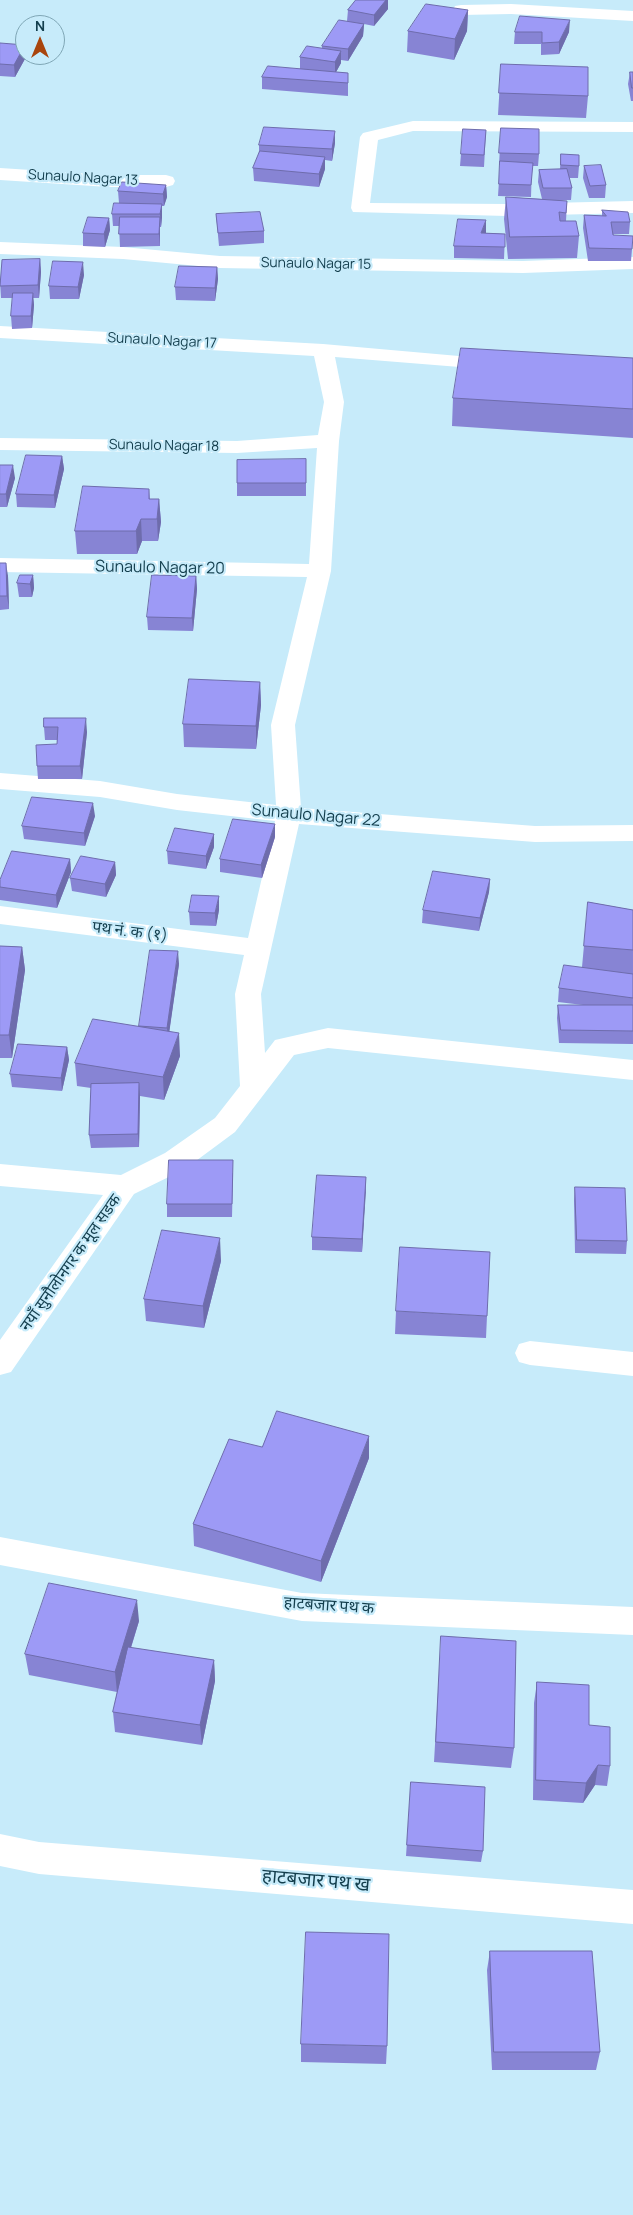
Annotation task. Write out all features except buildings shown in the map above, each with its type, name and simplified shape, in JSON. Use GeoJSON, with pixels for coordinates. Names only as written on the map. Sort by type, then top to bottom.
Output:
{"type":"FeatureCollection","features":[{"type":"Feature","properties":{"kind":"street"},"geometry":{"type":"LineString","coordinates":[[461,10],[510,9],[633,16]]}},
{"type":"Feature","properties":{"kind":"street"},"geometry":{"type":"LineString","coordinates":[[633,127],[413,126],[369,137],[360,208],[507,210],[633,207]]}},
{"type":"Feature","properties":{"kind":"street","name":"Sunaulo Nagar 13"},"geometry":{"type":"LineString","coordinates":[[0,174],[109,181],[166,181]]}},
{"type":"Feature","properties":{"kind":"street","name":"Sunaulo Nagar 15"},"geometry":{"type":"LineString","coordinates":[[0,248],[123,253],[239,262],[523,267],[633,263]]}},
{"type":"Feature","properties":{"kind":"street","name":"Sunaulo Nagar 17"},"geometry":{"type":"LineString","coordinates":[[0,332],[323,350],[513,366]]}},
{"type":"Feature","properties":{"kind":"street"},"geometry":{"type":"LineString","coordinates":[[254,1089],[248,994],[289,814],[283,725],[320,571],[328,441],[334,402],[323,350]]}},
{"type":"Feature","properties":{"kind":"street","name":"Sunaulo Nagar 18"},"geometry":{"type":"LineString","coordinates":[[0,444],[236,446],[328,441]]}},
{"type":"Feature","properties":{"kind":"street","name":"Sunaulo Nagar 20"},"geometry":{"type":"LineString","coordinates":[[0,565],[320,571]]}},
{"type":"Feature","properties":{"kind":"street","name":"Sunaulo Nagar 22"},"geometry":{"type":"LineString","coordinates":[[0,781],[100,789],[178,802],[289,814],[535,834],[633,833]]}},
{"type":"Feature","properties":{"kind":"street","name":"पथ नं. क (१)"},"geometry":{"type":"LineString","coordinates":[[0,915],[259,948]]}},
{"type":"Feature","properties":{"kind":"street"},"geometry":{"type":"LineString","coordinates":[[0,1175],[124,1186],[175,1161],[225,1125],[285,1047],[328,1038],[633,1070]]}},
{"type":"Feature","properties":{"kind":"street","name":"नयाँ सुनौलोनगर क मूल सडक"},"geometry":{"type":"LineString","coordinates":[[0,1363],[124,1186]]}},
{"type":"Feature","properties":{"kind":"street"},"geometry":{"type":"LineString","coordinates":[[530,1353],[633,1364]]}},
{"type":"Feature","properties":{"kind":"street","name":"हाटबजार पथ क"},"geometry":{"type":"LineString","coordinates":[[0,1551],[302,1607],[633,1621]]}},
{"type":"Feature","properties":{"kind":"street","name":"हाटबजार पथ ख"},"geometry":{"type":"LineString","coordinates":[[0,1850],[39,1858],[633,1907]]}}]}
